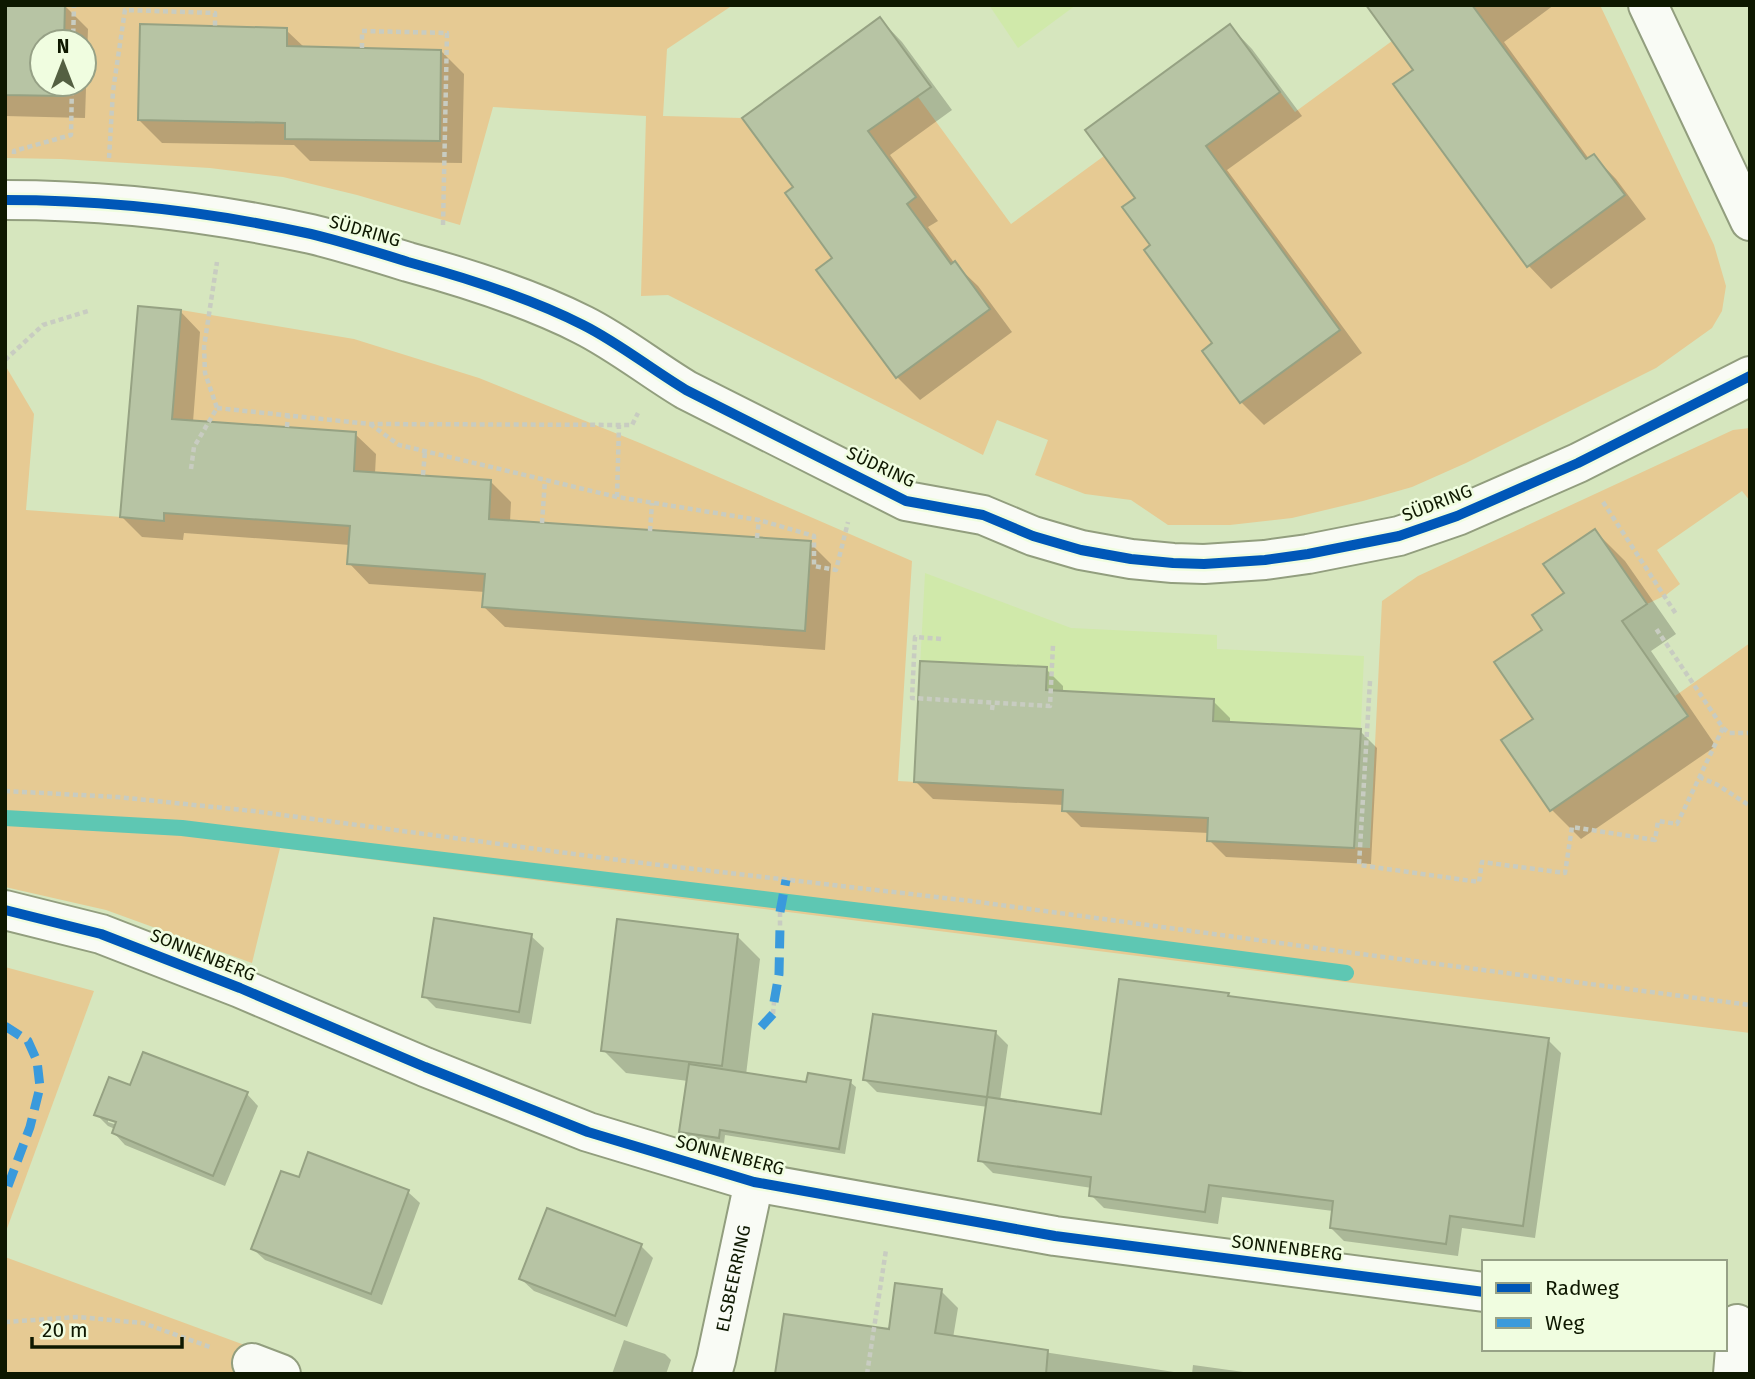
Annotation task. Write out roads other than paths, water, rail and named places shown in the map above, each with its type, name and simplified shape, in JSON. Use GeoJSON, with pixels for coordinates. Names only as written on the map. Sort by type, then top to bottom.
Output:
{"type":"FeatureCollection","features":[{"type":"Feature","properties":{"kind":"street"},"geometry":{"type":"LineString","coordinates":[[1648,5],[1750,221]]}},
{"type":"Feature","properties":{"kind":"street","name":"SÜDRING"},"geometry":{"type":"LineString","coordinates":[[9,200],[106,205],[195,214],[312,234],[442,271],[530,302],[583,325],[686,390],[906,500],[983,515],[1033,536],[1081,550],[1131,559],[1204,564],[1265,560],[1399,536],[1457,516],[1578,463],[1750,376]]}},
{"type":"Feature","properties":{"kind":"street","name":"SONNENBERG"},"geometry":{"type":"LineString","coordinates":[[5,910],[101,934],[240,988],[425,1068],[588,1132],[754,1182],[1055,1236],[1482,1292]]}},
{"type":"Feature","properties":{"kind":"street","name":"ELSBEERRING"},"geometry":{"type":"LineString","coordinates":[[712,1374],[754,1182]]}},
{"type":"Feature","properties":{"kind":"street"},"geometry":{"type":"LineString","coordinates":[[1733,1374],[1737,1324]]}},
{"type":"Feature","properties":{"kind":"waterway"},"geometry":{"type":"LineString","coordinates":[[5,818],[182,828],[1067,936],[1346,973]]}}]}
